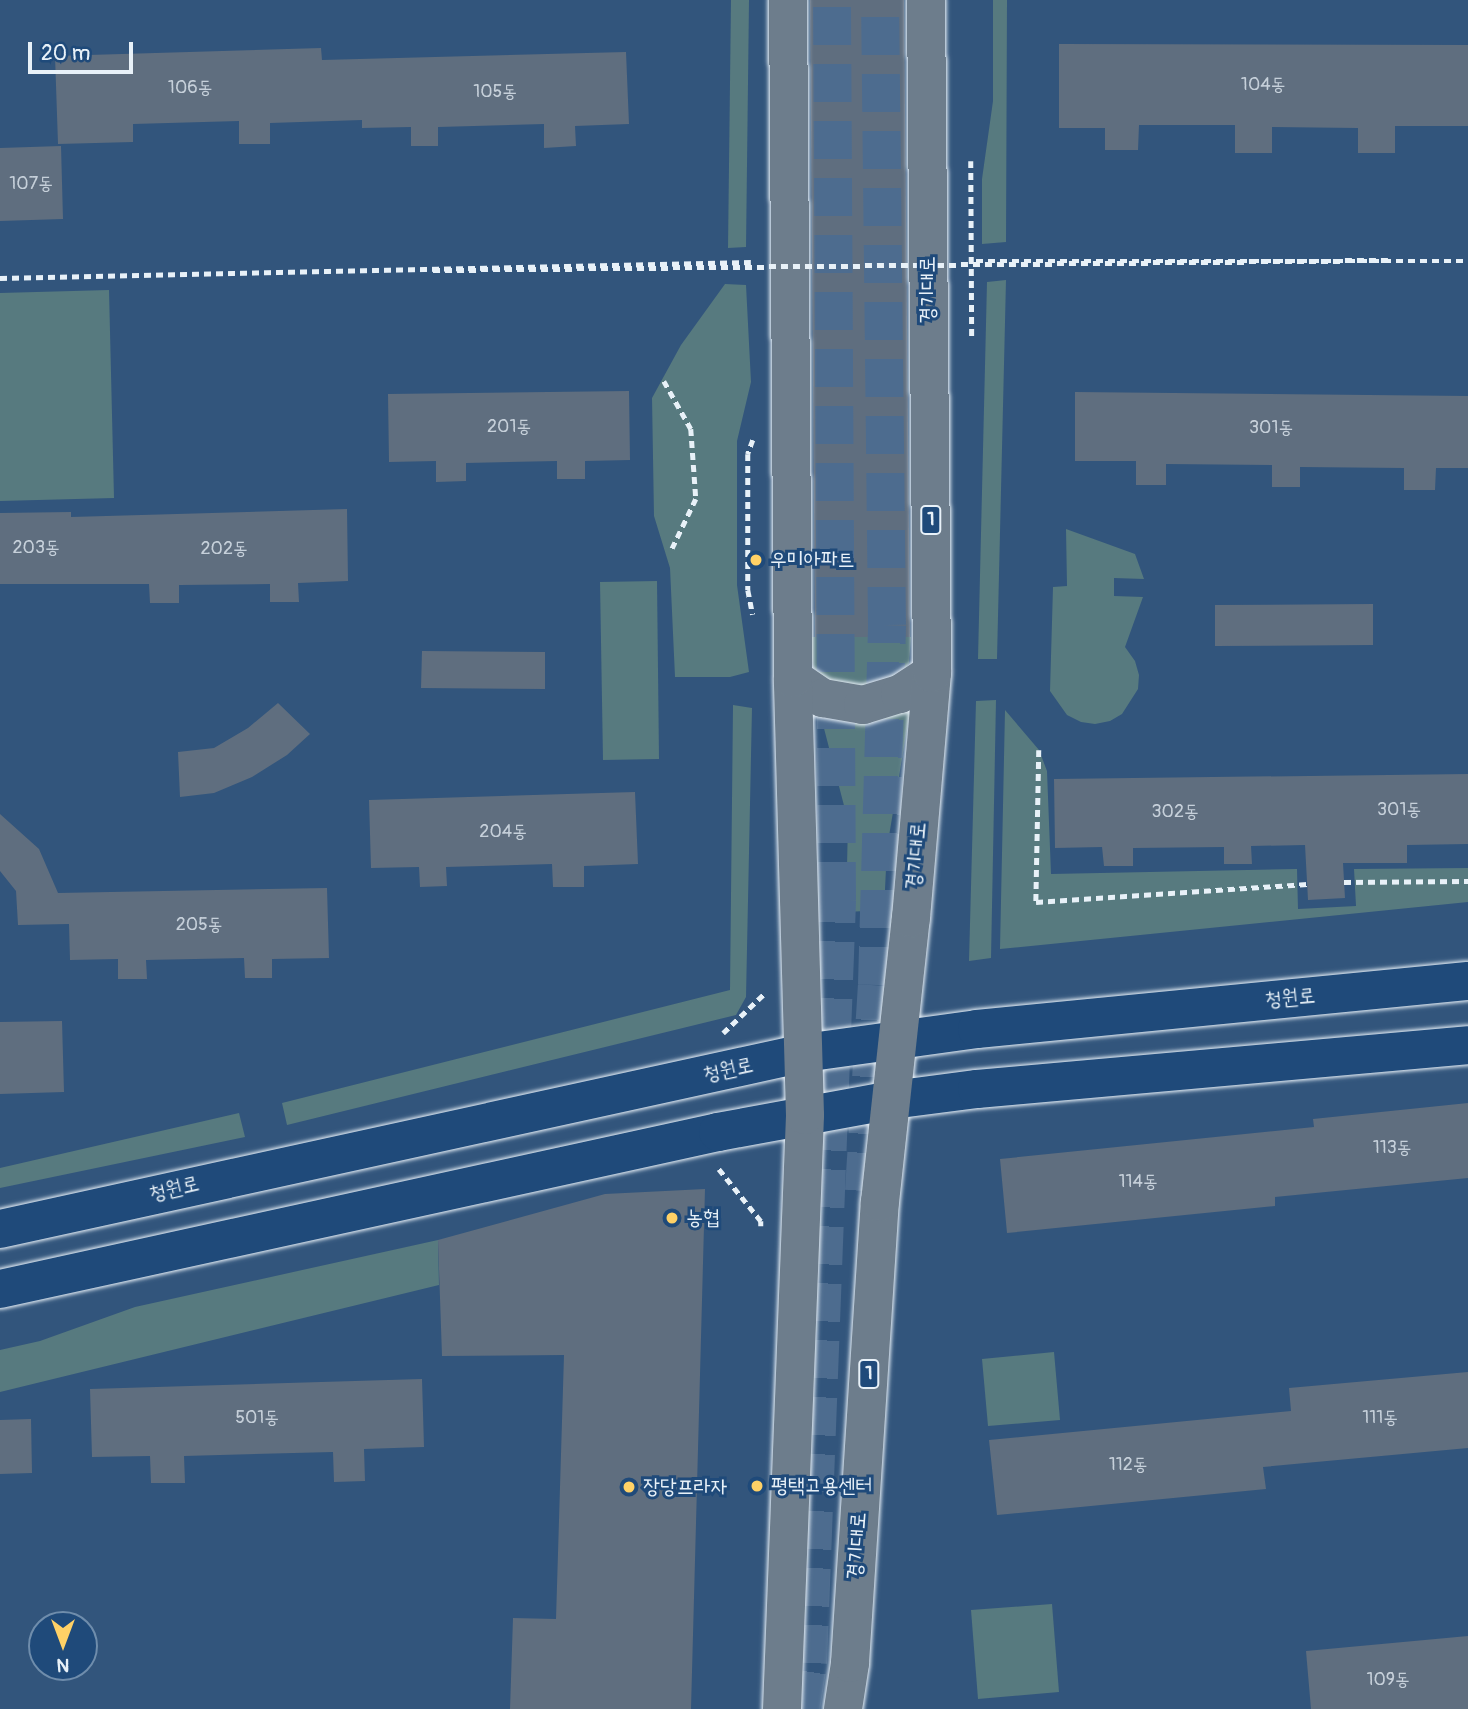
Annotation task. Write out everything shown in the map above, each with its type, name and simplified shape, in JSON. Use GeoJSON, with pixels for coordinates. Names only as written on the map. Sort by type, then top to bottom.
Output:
{"type":"FeatureCollection","features":[{"type":"Feature","properties":{"kind":"main road"},"geometry":{"type":"LineString","coordinates":[[782,1709],[805,1115],[793,678],[788,0]]}},
{"type":"Feature","properties":{"kind":"main road","name":"경기대로"},"geometry":{"type":"LineString","coordinates":[[843,1709],[850,1663],[880,1202],[932,673],[926,0]]}},
{"type":"Feature","properties":{"kind":"main road"},"geometry":{"type":"LineString","coordinates":[[793,678],[822,698],[863,705],[900,694],[932,673]]}},
{"type":"Feature","properties":{"kind":"main road","name":"청원로"},"geometry":{"type":"LineString","coordinates":[[0,1229],[804,1053],[898,1038],[1468,981]]}},
{"type":"Feature","properties":{"kind":"main road"},"geometry":{"type":"LineString","coordinates":[[0,1289],[805,1115],[892,1100],[977,1089],[1468,1045]]}},
{"type":"Feature","properties":{"kind":"path"},"geometry":{"type":"LineString","coordinates":[[971,161],[974,263],[972,340]]}},
{"type":"Feature","properties":{"kind":"path"},"geometry":{"type":"LineString","coordinates":[[752,249],[752,275]]}},
{"type":"Feature","properties":{"kind":"path"},"geometry":{"type":"LineString","coordinates":[[0,278],[974,263],[1468,261]]}},
{"type":"Feature","properties":{"kind":"path"},"geometry":{"type":"LineString","coordinates":[[433,270],[751,262]]}},
{"type":"Feature","properties":{"kind":"path"},"geometry":{"type":"LineString","coordinates":[[664,381],[691,429],[696,499],[672,549]]}},
{"type":"Feature","properties":{"kind":"path"},"geometry":{"type":"LineString","coordinates":[[756,431],[748,454],[748,590],[756,628]]}},
{"type":"Feature","properties":{"kind":"path"},"geometry":{"type":"LineString","coordinates":[[1039,750],[1036,902],[1307,884]]}},
{"type":"Feature","properties":{"kind":"path"},"geometry":{"type":"LineString","coordinates":[[1344,883],[1468,881]]}},
{"type":"Feature","properties":{"kind":"path"},"geometry":{"type":"LineString","coordinates":[[716,1039],[765,993],[765,979]]}},
{"type":"Feature","properties":{"kind":"path"},"geometry":{"type":"LineString","coordinates":[[708,1169],[718,1167],[761,1221],[761,1235]]}},
{"type":"Feature","properties":{"kind":"green space"},"geometry":{"type":"Polygon","coordinates":[[[731,0],[749,0],[746,247],[728,248],[731,0]]]}},
{"type":"Feature","properties":{"kind":"green space"},"geometry":{"type":"Polygon","coordinates":[[[993,0],[1007,0],[1006,242],[982,244],[982,179],[993,101],[993,0]]]}},
{"type":"Feature","properties":{"kind":"green space"},"geometry":{"type":"Polygon","coordinates":[[[1006,280],[997,659],[978,659],[987,282],[1006,280]]]}},
{"type":"Feature","properties":{"kind":"green space"},"geometry":{"type":"Polygon","coordinates":[[[725,284],[746,285],[751,382],[737,441],[737,585],[749,672],[730,677],[675,677],[670,568],[654,516],[652,398],[681,345],[725,284]]]}},
{"type":"Feature","properties":{"kind":"green space"},"geometry":{"type":"Polygon","coordinates":[[[109,290],[114,498],[0,501],[0,293],[109,290]]]}},
{"type":"Feature","properties":{"kind":"green space"},"geometry":{"type":"Polygon","coordinates":[[[1066,529],[1135,554],[1144,579],[1114,578],[1114,596],[1143,597],[1125,647],[1135,661],[1139,675],[1138,689],[1122,714],[1110,721],[1095,724],[1081,722],[1067,715],[1050,691],[1053,587],[1067,586],[1066,529]]]}},
{"type":"Feature","properties":{"kind":"green space"},"geometry":{"type":"Polygon","coordinates":[[[657,581],[659,759],[603,760],[600,582],[657,581]]]}},
{"type":"Feature","properties":{"kind":"green space"},"geometry":{"type":"Polygon","coordinates":[[[810,637],[911,637],[909,663],[892,685],[833,688],[813,667],[810,637]]]}},
{"type":"Feature","properties":{"kind":"green space"},"geometry":{"type":"Polygon","coordinates":[[[912,699],[887,848],[884,910],[846,912],[848,821],[820,713],[912,699]]]}},
{"type":"Feature","properties":{"kind":"green space"},"geometry":{"type":"Polygon","coordinates":[[[996,700],[991,958],[969,961],[976,701],[996,700]]]}},
{"type":"Feature","properties":{"kind":"green space"},"geometry":{"type":"Polygon","coordinates":[[[733,705],[752,708],[746,997],[736,1015],[287,1125],[282,1103],[730,990],[733,705]]]}},
{"type":"Feature","properties":{"kind":"green space"},"geometry":{"type":"Polygon","coordinates":[[[1005,710],[1039,750],[1047,771],[1051,874],[1297,869],[1298,909],[1356,906],[1354,869],[1468,868],[1468,902],[1000,949],[1005,710]]]}},
{"type":"Feature","properties":{"kind":"green space"},"geometry":{"type":"Polygon","coordinates":[[[239,1113],[245,1137],[0,1188],[0,1168],[239,1113]]]}},
{"type":"Feature","properties":{"kind":"green space"},"geometry":{"type":"Polygon","coordinates":[[[438,1240],[439,1285],[0,1392],[0,1350],[40,1341],[135,1307],[438,1240]]]}},
{"type":"Feature","properties":{"kind":"green space"},"geometry":{"type":"Polygon","coordinates":[[[1054,1352],[1060,1420],[988,1426],[982,1359],[1054,1352]]]}},
{"type":"Feature","properties":{"kind":"green space"},"geometry":{"type":"Polygon","coordinates":[[[1052,1604],[1059,1692],[978,1699],[971,1610],[1052,1604]]]}},
{"type":"Feature","properties":{"kind":"building"},"geometry":{"type":"Polygon","coordinates":[[[810,0],[904,0],[910,637],[815,637],[810,0]]]}},
{"type":"Feature","properties":{"kind":"building"},"geometry":{"type":"Polygon","coordinates":[[[1059,44],[1468,45],[1468,126],[1395,126],[1395,153],[1358,153],[1358,128],[1272,127],[1272,153],[1235,153],[1235,125],[1139,125],[1138,150],[1105,150],[1105,128],[1059,128],[1059,44]]]}},
{"type":"Feature","properties":{"kind":"building"},"geometry":{"type":"Polygon","coordinates":[[[321,48],[322,60],[626,52],[629,124],[575,126],[576,146],[544,148],[544,124],[438,127],[438,146],[411,146],[411,127],[362,128],[362,120],[270,123],[270,144],[239,144],[239,121],[133,124],[133,142],[58,144],[55,56],[321,48]]]}},
{"type":"Feature","properties":{"kind":"building"},"geometry":{"type":"Polygon","coordinates":[[[61,146],[63,219],[0,221],[0,148],[61,146]]]}},
{"type":"Feature","properties":{"kind":"building"},"geometry":{"type":"Polygon","coordinates":[[[629,391],[630,460],[585,461],[585,479],[557,479],[557,461],[466,463],[466,481],[436,482],[436,461],[389,462],[388,394],[629,391]]]}},
{"type":"Feature","properties":{"kind":"building"},"geometry":{"type":"Polygon","coordinates":[[[1075,392],[1468,396],[1468,468],[1436,468],[1435,490],[1404,490],[1404,468],[1300,467],[1300,487],[1272,487],[1272,465],[1166,464],[1166,485],[1136,485],[1136,461],[1075,461],[1075,392]]]}},
{"type":"Feature","properties":{"kind":"building"},"geometry":{"type":"Polygon","coordinates":[[[347,509],[348,581],[298,583],[299,602],[270,602],[270,584],[179,585],[179,603],[150,603],[149,584],[0,584],[0,513],[71,512],[71,517],[347,509]]]}},
{"type":"Feature","properties":{"kind":"building"},"geometry":{"type":"Polygon","coordinates":[[[1373,604],[1373,645],[1215,646],[1215,605],[1373,604]]]}},
{"type":"Feature","properties":{"kind":"building"},"geometry":{"type":"Polygon","coordinates":[[[422,651],[545,652],[545,689],[421,688],[422,651]]]}},
{"type":"Feature","properties":{"kind":"building"},"geometry":{"type":"Polygon","coordinates":[[[278,703],[310,734],[287,755],[252,777],[214,793],[180,797],[178,752],[214,748],[248,728],[278,703]]]}},
{"type":"Feature","properties":{"kind":"building"},"geometry":{"type":"Polygon","coordinates":[[[1468,774],[1468,844],[1407,845],[1407,863],[1343,863],[1345,898],[1308,900],[1305,845],[1251,846],[1252,864],[1224,864],[1224,847],[1133,848],[1133,866],[1104,866],[1102,847],[1055,848],[1054,779],[1468,774]]]}},
{"type":"Feature","properties":{"kind":"building"},"geometry":{"type":"Polygon","coordinates":[[[635,792],[638,864],[584,866],[584,887],[553,887],[552,864],[446,867],[447,886],[420,887],[419,867],[371,868],[369,800],[635,792]]]}},
{"type":"Feature","properties":{"kind":"building"},"geometry":{"type":"Polygon","coordinates":[[[0,814],[39,849],[58,893],[327,888],[329,958],[272,959],[272,978],[245,978],[244,958],[146,960],[147,979],[118,979],[118,959],[70,960],[69,924],[18,925],[16,891],[0,871],[0,814]]]}},
{"type":"Feature","properties":{"kind":"building"},"geometry":{"type":"Polygon","coordinates":[[[62,1021],[64,1092],[0,1094],[0,1022],[62,1021]]]}},
{"type":"Feature","properties":{"kind":"building"},"geometry":{"type":"Polygon","coordinates":[[[1468,1103],[1468,1178],[1275,1197],[1275,1206],[1007,1233],[1000,1159],[1314,1127],[1313,1119],[1468,1103]]]}},
{"type":"Feature","properties":{"kind":"building","name":"장당프라자"},"geometry":{"type":"Polygon","coordinates":[[[705,1189],[691,1709],[510,1709],[513,1618],[556,1619],[564,1355],[442,1356],[438,1240],[605,1194],[705,1189]]]}},
{"type":"Feature","properties":{"kind":"building"},"geometry":{"type":"Polygon","coordinates":[[[1468,1372],[1468,1448],[1263,1467],[1266,1489],[997,1515],[989,1440],[1291,1411],[1289,1388],[1468,1372]]]}},
{"type":"Feature","properties":{"kind":"building"},"geometry":{"type":"Polygon","coordinates":[[[422,1379],[424,1447],[364,1449],[365,1481],[334,1482],[333,1452],[184,1456],[185,1483],[151,1483],[150,1456],[92,1457],[90,1389],[422,1379]]]}},
{"type":"Feature","properties":{"kind":"building"},"geometry":{"type":"Polygon","coordinates":[[[31,1419],[32,1473],[0,1474],[0,1420],[31,1419]]]}},
{"type":"Feature","properties":{"kind":"building"},"geometry":{"type":"Polygon","coordinates":[[[1468,1636],[1468,1709],[1311,1709],[1306,1651],[1468,1636]]]}},
{"type":"Feature","properties":{"kind":"tunnel"},"geometry":{"type":"LineString","coordinates":[[801,1709],[808,1663],[837,900],[832,0]]}},
{"type":"Feature","properties":{"kind":"tunnel"},"geometry":{"type":"LineString","coordinates":[[864,1191],[877,985],[887,625],[880,0]]}},
{"type":"Feature","properties":{"kind":"place","name":"우미아파트"},"geometry":{"type":"Point","coordinates":[756,560]}},
{"type":"Feature","properties":{"kind":"place","name":"농협"},"geometry":{"type":"Point","coordinates":[672,1218]}},
{"type":"Feature","properties":{"kind":"place","name":"평택고용센터"},"geometry":{"type":"Point","coordinates":[757,1486]}},
{"type":"Feature","properties":{"kind":"place","name":"장당프라자"},"geometry":{"type":"Point","coordinates":[629,1487]}}]}
